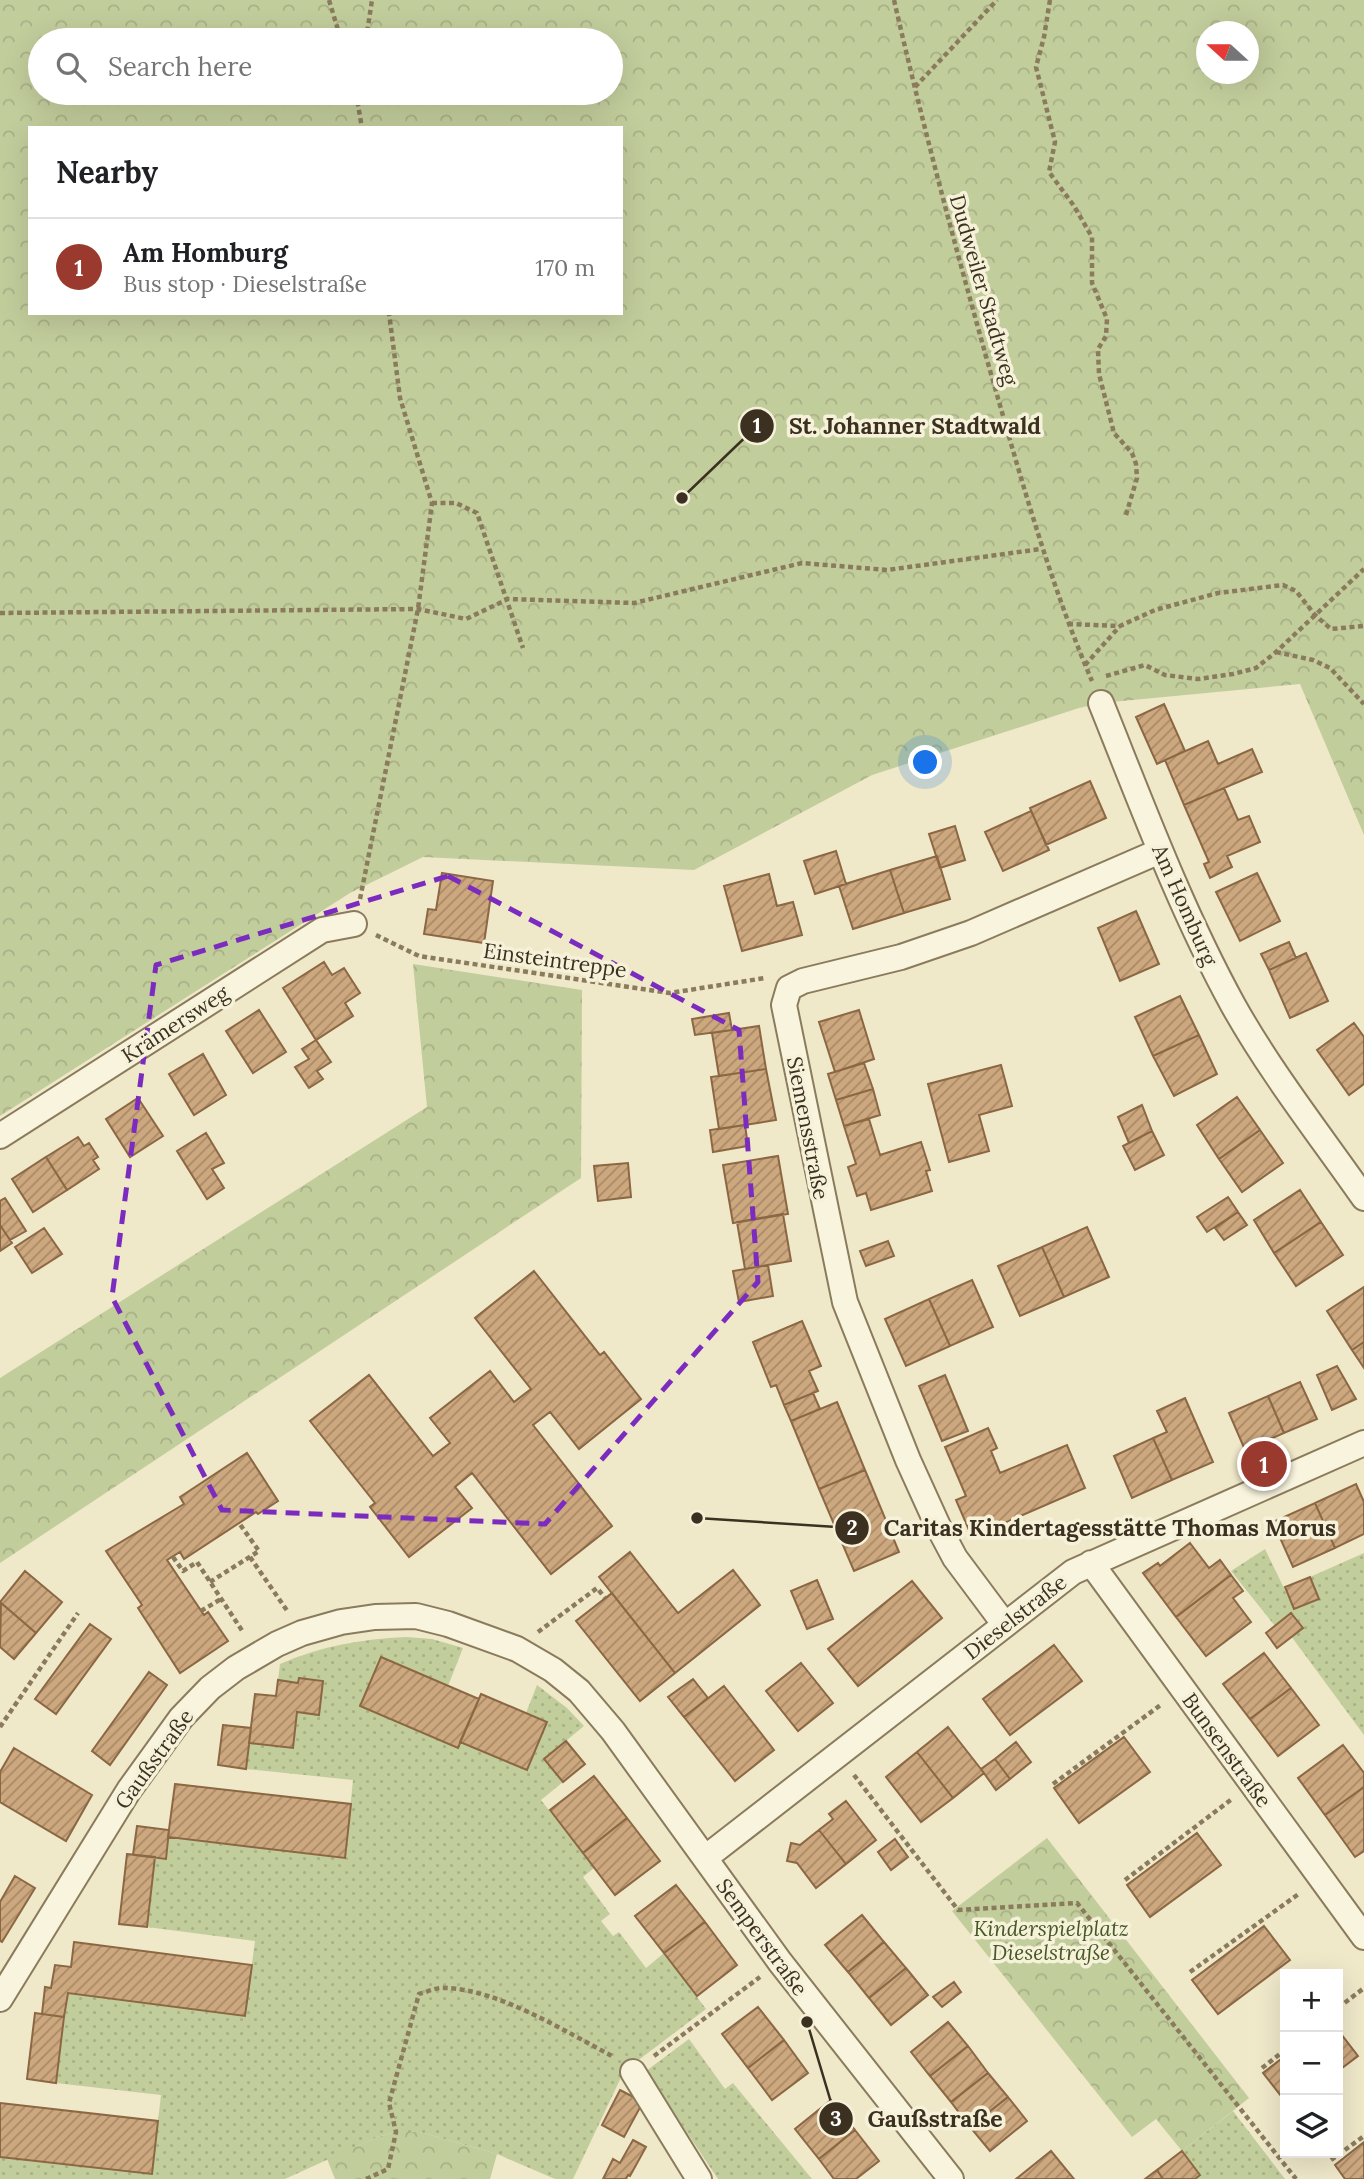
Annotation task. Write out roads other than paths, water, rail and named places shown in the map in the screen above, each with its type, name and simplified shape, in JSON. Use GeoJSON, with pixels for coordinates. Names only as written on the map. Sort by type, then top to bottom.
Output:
{"type":"FeatureCollection","features":[{"type":"Feature","properties":{"kind":"street","name":"Am Homburg"},"geometry":{"type":"LineString","coordinates":[[1101,703],[1160,851],[1210,962],[1261,1051],[1364,1198]]}},
{"type":"Feature","properties":{"kind":"street","name":"Siemensstraße"},"geometry":{"type":"LineString","coordinates":[[1006,1625],[955,1558],[938,1526],[908,1460],[845,1302],[784,1005],[789,988],[803,981],[901,957],[971,933],[1160,851]]}},
{"type":"Feature","properties":{"kind":"street","name":"Krämersweg"},"geometry":{"type":"LineString","coordinates":[[0,1136],[321,930],[354,924]]}},
{"type":"Feature","properties":{"kind":"street","name":"Dieselstraße"},"geometry":{"type":"LineString","coordinates":[[705,1858],[1073,1572],[1364,1443]]}},
{"type":"Feature","properties":{"kind":"street","name":"Bunsenstraße"},"geometry":{"type":"LineString","coordinates":[[1091,1563],[1364,1937]]}},
{"type":"Feature","properties":{"kind":"street","name":"Gaußstraße"},"geometry":{"type":"LineString","coordinates":[[0,1999],[122,1800],[181,1718],[210,1688],[258,1654],[302,1633],[341,1622],[375,1617],[416,1616],[471,1631],[517,1648],[553,1670],[579,1691],[613,1731],[705,1858]]}},
{"type":"Feature","properties":{"kind":"street","name":"Semperstraße"},"geometry":{"type":"LineString","coordinates":[[705,1858],[780,1962],[951,2179]]}},
{"type":"Feature","properties":{"kind":"street"},"geometry":{"type":"LineString","coordinates":[[632,2072],[699,2179]]}},
{"type":"Feature","properties":{"kind":"place","name":"St. Johanner Stadtwald"},"geometry":{"type":"Point","coordinates":[682,498]}},
{"type":"Feature","properties":{"kind":"place","name":"Am Homburg"},"geometry":{"type":"Point","coordinates":[1264,1464]}},
{"type":"Feature","properties":{"kind":"place","name":"Caritas Kindertagesstätte Thomas Morus"},"geometry":{"type":"Point","coordinates":[697,1518]}},
{"type":"Feature","properties":{"kind":"place","name":"Gaußstraße"},"geometry":{"type":"Point","coordinates":[807,2022]}},
{"type":"Feature","properties":{"kind":"park label","name":"Kinderspielplatz Dieselstraße"},"geometry":{"type":"Point","coordinates":[1051,1940]}}]}
